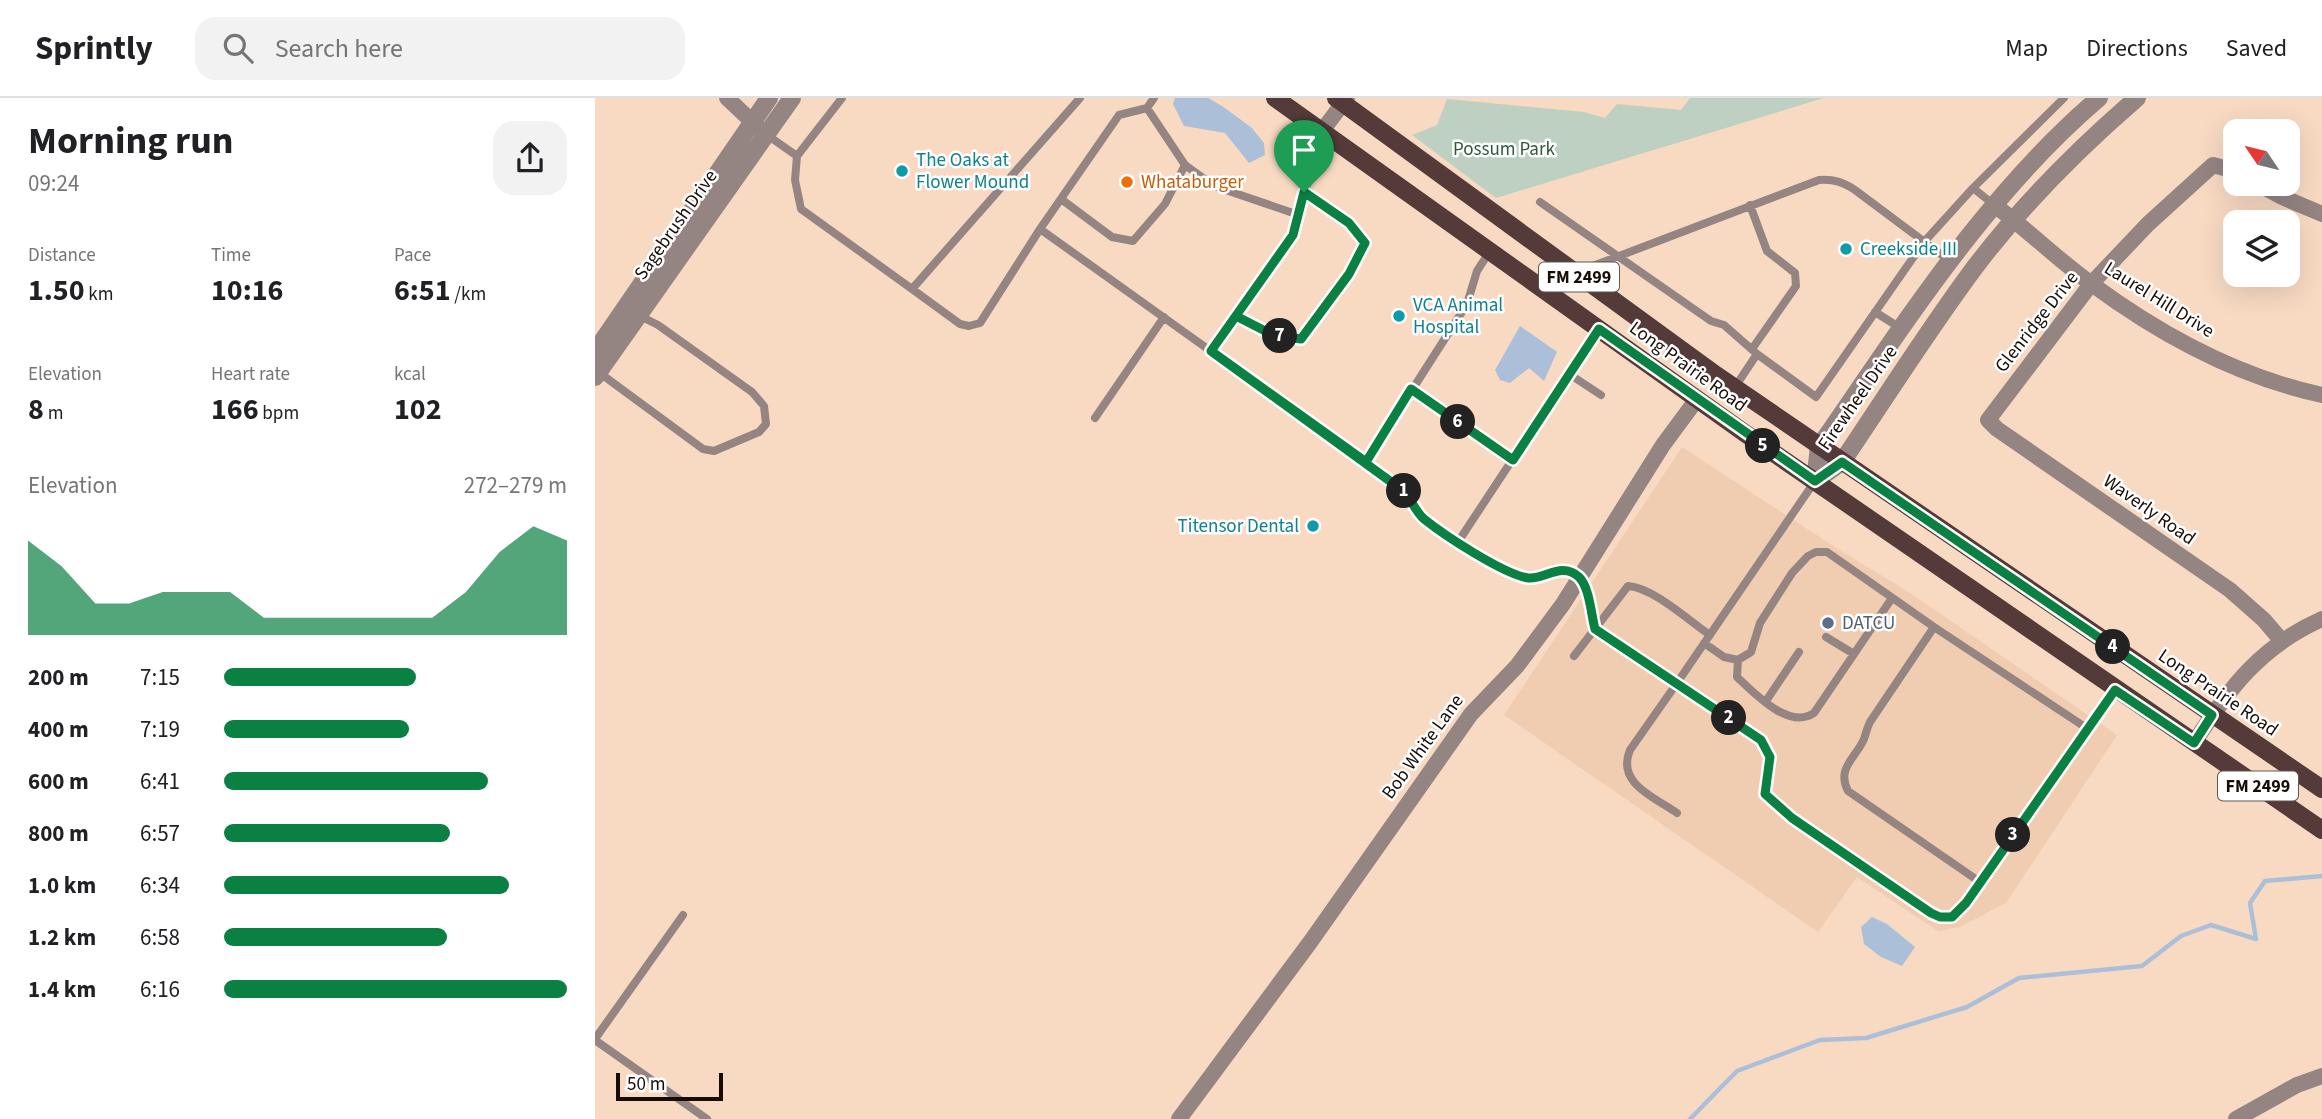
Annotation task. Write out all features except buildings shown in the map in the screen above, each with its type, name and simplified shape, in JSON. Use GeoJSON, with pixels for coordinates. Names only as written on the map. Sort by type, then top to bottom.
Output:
{"type":"FeatureCollection","features":[{"type":"Feature","properties":{"kind":"main road","name":"Long Prairie Road"},"geometry":{"type":"LineString","coordinates":[[1275,98],[1697,399],[2115,690],[2322,830]]}},
{"type":"Feature","properties":{"kind":"main road","name":"Long Prairie Road"},"geometry":{"type":"LineString","coordinates":[[1342,100],[1574,273],[1735,388],[2322,789]]}},
{"type":"Feature","properties":{"kind":"street"},"geometry":{"type":"LineString","coordinates":[[727,98],[767,135]]}},
{"type":"Feature","properties":{"kind":"street","name":"Sagebrush Drive"},"geometry":{"type":"LineString","coordinates":[[596,373],[632,310],[769,98]]}},
{"type":"Feature","properties":{"kind":"street","name":"Sagebrush Drive"},"geometry":{"type":"LineString","coordinates":[[595,352],[632,310],[767,135],[792,98]]}},
{"type":"Feature","properties":{"kind":"street","name":"Firewheel Drive"},"geometry":{"type":"LineString","coordinates":[[1815,481],[1842,462],[1975,267],[2014,220],[2094,135],[2137,98]]}},
{"type":"Feature","properties":{"kind":"street"},"geometry":{"type":"LineString","coordinates":[[1322,131],[1342,100]]}},
{"type":"Feature","properties":{"kind":"street","name":"Firewheel Drive"},"geometry":{"type":"LineString","coordinates":[[1815,481],[1819,447],[1950,261],[1993,204],[2092,100]]}},
{"type":"Feature","properties":{"kind":"street","name":"Glenridge Drive"},"geometry":{"type":"LineString","coordinates":[[1988,420],[2091,284],[2148,224],[2213,165],[2223,168]]}},
{"type":"Feature","properties":{"kind":"street"},"geometry":{"type":"LineString","coordinates":[[2280,196],[2322,214]]}},
{"type":"Feature","properties":{"kind":"street","name":"Laurel Hill Drive"},"geometry":{"type":"LineString","coordinates":[[1993,204],[2091,284],[2192,348],[2275,382],[2322,395]]}},
{"type":"Feature","properties":{"kind":"street","name":"Bob White Lane"},"geometry":{"type":"LineString","coordinates":[[1179,1119],[1311,941],[1471,714],[1517,666],[1563,604],[1663,444],[1697,399]]}},
{"type":"Feature","properties":{"kind":"street","name":"Waverly Road"},"geometry":{"type":"LineString","coordinates":[[1988,420],[2003,434],[2230,590],[2264,620],[2281,640]]}},
{"type":"Feature","properties":{"kind":"street"},"geometry":{"type":"LineString","coordinates":[[2194,743],[2239,679],[2262,655],[2281,640],[2322,619]]}},
{"type":"Feature","properties":{"kind":"street"},"geometry":{"type":"LineString","coordinates":[[2236,1119],[2297,1085],[2322,1076]]}},
{"type":"Feature","properties":{"kind":"lane"},"geometry":{"type":"LineString","coordinates":[[842,98],[797,156],[795,180],[801,208],[960,324],[969,326],[980,323],[1040,229],[1119,115],[1147,108],[1154,98]]}},
{"type":"Feature","properties":{"kind":"lane"},"geometry":{"type":"LineString","coordinates":[[912,289],[1080,98]]}},
{"type":"Feature","properties":{"kind":"lane"},"geometry":{"type":"LineString","coordinates":[[1540,202],[1711,321],[1724,325],[1816,397],[1924,242],[1973,188],[2064,98]]}},
{"type":"Feature","properties":{"kind":"lane"},"geometry":{"type":"LineString","coordinates":[[1147,108],[1185,165],[1214,186],[1299,215]]}},
{"type":"Feature","properties":{"kind":"lane"},"geometry":{"type":"LineString","coordinates":[[1211,351],[1293,235],[1322,131]]}},
{"type":"Feature","properties":{"kind":"lane"},"geometry":{"type":"LineString","coordinates":[[767,135],[797,156]]}},
{"type":"Feature","properties":{"kind":"lane"},"geometry":{"type":"LineString","coordinates":[[1061,199],[1112,237],[1133,241],[1165,204],[1185,165]]}},
{"type":"Feature","properties":{"kind":"lane"},"geometry":{"type":"LineString","coordinates":[[1574,273],[1750,205],[1819,180],[1833,179],[1844,183],[1950,261]]}},
{"type":"Feature","properties":{"kind":"lane"},"geometry":{"type":"LineString","coordinates":[[1973,188],[1993,204]]}},
{"type":"Feature","properties":{"kind":"lane"},"geometry":{"type":"LineString","coordinates":[[1236,316],[1273,335],[1301,339],[1349,274],[1365,243],[1349,223],[1304,192]]}},
{"type":"Feature","properties":{"kind":"lane"},"geometry":{"type":"LineString","coordinates":[[1735,388],[1754,351],[1795,286],[1795,273],[1767,251],[1750,205]]}},
{"type":"Feature","properties":{"kind":"lane"},"geometry":{"type":"LineString","coordinates":[[1040,229],[1366,462],[1405,492],[1422,517],[1458,542],[1511,573],[1531,579],[1548,572],[1568,570],[1580,578],[1585,586],[1595,629],[1761,740],[1770,757],[1765,794],[1792,818],[1940,917],[1952,917],[1966,903],[2115,690]]}},
{"type":"Feature","properties":{"kind":"lane"},"geometry":{"type":"LineString","coordinates":[[1366,462],[1467,304],[1477,271],[1490,251]]}},
{"type":"Feature","properties":{"kind":"lane"},"geometry":{"type":"LineString","coordinates":[[596,373],[703,449],[714,451],[759,432],[767,424],[764,407],[752,392],[632,310]]}},
{"type":"Feature","properties":{"kind":"lane"},"geometry":{"type":"LineString","coordinates":[[1875,312],[1902,329]]}},
{"type":"Feature","properties":{"kind":"lane"},"geometry":{"type":"LineString","coordinates":[[1095,418],[1164,317]]}},
{"type":"Feature","properties":{"kind":"lane"},"geometry":{"type":"LineString","coordinates":[[1458,542],[1599,329]]}},
{"type":"Feature","properties":{"kind":"lane"},"geometry":{"type":"LineString","coordinates":[[1570,374],[1601,395]]}},
{"type":"Feature","properties":{"kind":"lane"},"geometry":{"type":"LineString","coordinates":[[1411,389],[1513,460]]}},
{"type":"Feature","properties":{"kind":"lane"},"geometry":{"type":"LineString","coordinates":[[1677,813],[1634,783],[1627,773],[1626,760],[1630,750],[1815,481]]}},
{"type":"Feature","properties":{"kind":"lane"},"geometry":{"type":"LineString","coordinates":[[1574,656],[1628,586],[1639,587],[1650,593],[1707,639],[1724,657],[1738,660],[1751,652],[1760,623],[1792,573],[1808,556],[1816,552],[1827,552],[2088,729]]}},
{"type":"Feature","properties":{"kind":"lane"},"geometry":{"type":"LineString","coordinates":[[1738,660],[1737,677],[1785,715],[1801,720],[1807,718],[1814,713],[1892,598]]}},
{"type":"Feature","properties":{"kind":"lane"},"geometry":{"type":"LineString","coordinates":[[1934,627],[1870,722],[1864,738],[1846,766],[1843,780],[1848,791],[1980,882]]}},
{"type":"Feature","properties":{"kind":"lane"},"geometry":{"type":"LineString","coordinates":[[1826,638],[1854,654]]}},
{"type":"Feature","properties":{"kind":"lane"},"geometry":{"type":"LineString","coordinates":[[1766,701],[1799,652]]}},
{"type":"Feature","properties":{"kind":"lane"},"geometry":{"type":"LineString","coordinates":[[683,915],[595,1039],[707,1119]]}},
{"type":"Feature","properties":{"kind":"shaded area"},"geometry":{"type":"Polygon","coordinates":[[[1682,447],[1907,591],[2117,735],[2006,903],[1960,927],[1938,931],[1857,877],[1818,932],[1504,715],[1682,447]]]}},
{"type":"Feature","properties":{"kind":"green space","name":"Possum Park"},"geometry":{"type":"Polygon","coordinates":[[[1690,98],[1824,98],[1496,198],[1412,135],[1437,125],[1447,99],[1584,112],[1605,118],[1617,104],[1681,110],[1690,98]]]}},
{"type":"Feature","properties":{"kind":"water"},"geometry":{"type":"Polygon","coordinates":[[[1175,98],[1208,98],[1222,106],[1252,128],[1264,143],[1265,155],[1249,163],[1225,133],[1184,126],[1173,104],[1175,98]]]}},
{"type":"Feature","properties":{"kind":"water"},"geometry":{"type":"Polygon","coordinates":[[[1520,326],[1557,352],[1544,381],[1529,368],[1510,383],[1500,380],[1495,370],[1520,326]]]}},
{"type":"Feature","properties":{"kind":"water"},"geometry":{"type":"Polygon","coordinates":[[[1872,917],[1887,924],[1915,947],[1902,966],[1881,957],[1864,944],[1861,927],[1872,917]]]}},
{"type":"Feature","properties":{"kind":"waterway"},"geometry":{"type":"LineString","coordinates":[[1690,1119],[1737,1071],[1820,1040],[1866,1038],[1967,1007],[2019,978],[2142,966],[2181,936],[2211,925],[2256,939],[2250,903],[2265,881],[2322,876]]}},
{"type":"Feature","properties":{"kind":"place","name":"The Oaks at Flower Mound"},"geometry":{"type":"Point","coordinates":[902,171]}},
{"type":"Feature","properties":{"kind":"place","name":"Whataburger"},"geometry":{"type":"Point","coordinates":[1127,182]}},
{"type":"Feature","properties":{"kind":"place","name":"Creekside III"},"geometry":{"type":"Point","coordinates":[1846,249]}},
{"type":"Feature","properties":{"kind":"place","name":"VCA Animal Hospital"},"geometry":{"type":"Point","coordinates":[1399,316]}},
{"type":"Feature","properties":{"kind":"place","name":"Titensor Dental"},"geometry":{"type":"Point","coordinates":[1313,526]}},
{"type":"Feature","properties":{"kind":"place","name":"DATCU"},"geometry":{"type":"Point","coordinates":[1828,623]}},
{"type":"Feature","properties":{"kind":"route"},"geometry":{"type":"LineString","coordinates":[[1304,192],[1293,235],[1211,351],[1405,492],[1422,517],[1458,542],[1511,573],[1531,579],[1548,572],[1568,570],[1580,578],[1585,586],[1595,629],[1761,740],[1770,757],[1765,794],[1792,818],[1931,913],[1940,917],[1952,917],[1966,903],[2115,690],[2194,743],[2212,715],[1842,462],[1815,481],[1599,329],[1513,460],[1411,389],[1366,462],[1211,351],[1236,316],[1273,335],[1301,339],[1349,274],[1365,243],[1349,223],[1304,192]]}}]}
